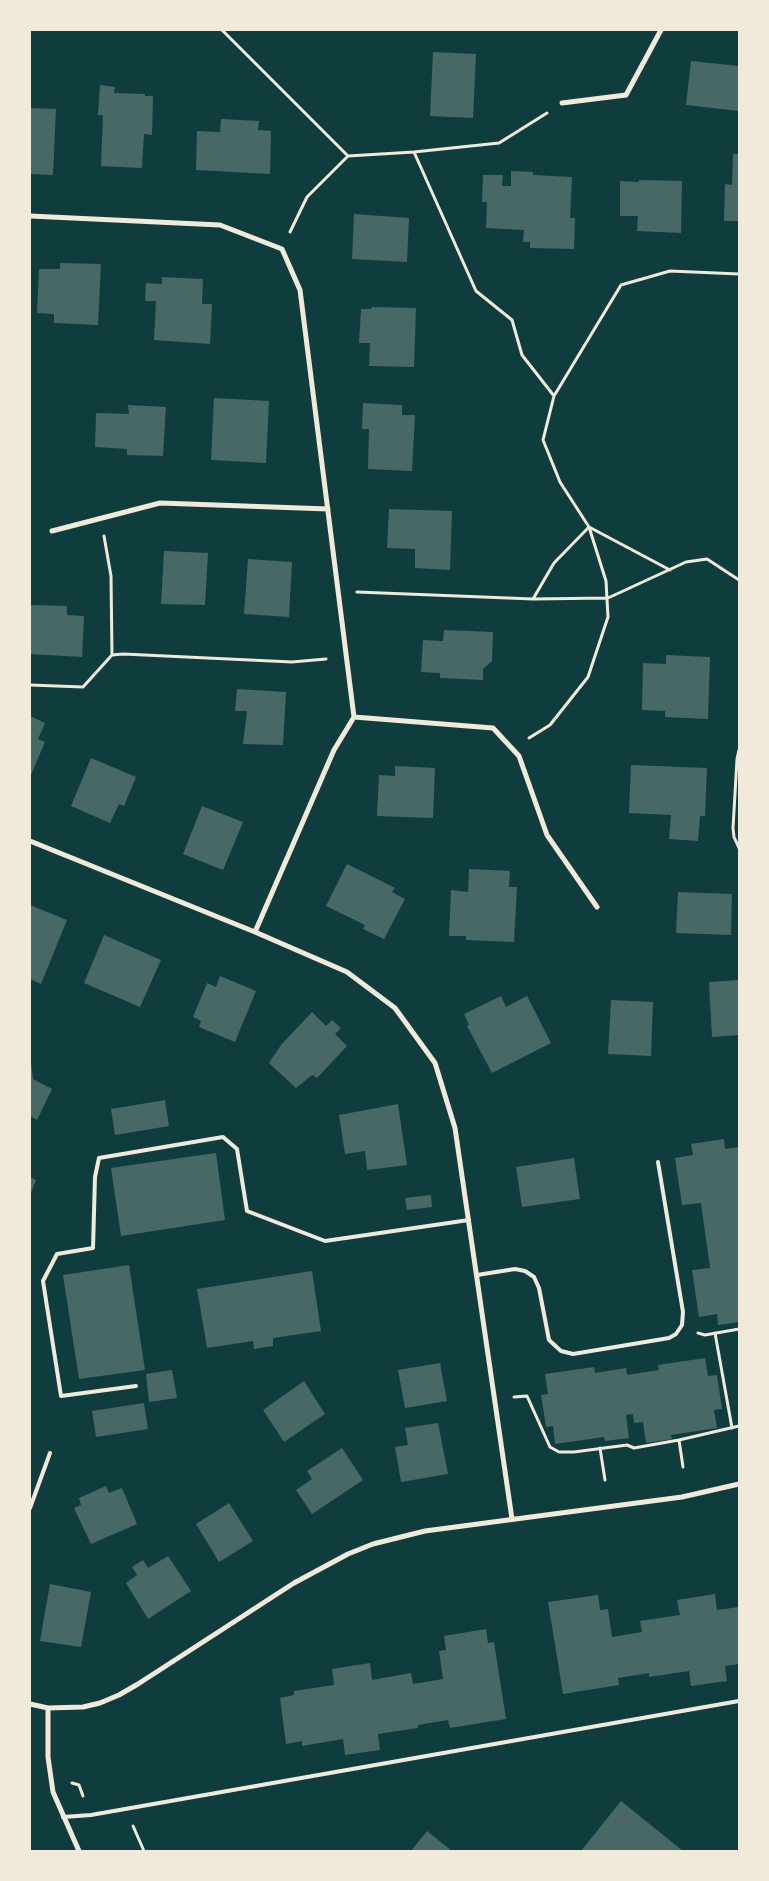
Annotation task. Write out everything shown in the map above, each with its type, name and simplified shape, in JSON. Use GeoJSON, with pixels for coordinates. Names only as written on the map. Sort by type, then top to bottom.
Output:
{"type":"FeatureCollection","features":[{"type":"Feature","properties":{"kind":"street"},"geometry":{"type":"LineString","coordinates":[[562,103],[626,95],[661,30]]}},
{"type":"Feature","properties":{"kind":"street"},"geometry":{"type":"LineString","coordinates":[[30,216],[220,225],[282,249],[300,290],[354,717],[334,750],[255,932]]}},
{"type":"Feature","properties":{"kind":"street"},"geometry":{"type":"LineString","coordinates":[[52,532],[160,503],[328,509]]}},
{"type":"Feature","properties":{"kind":"street"},"geometry":{"type":"LineString","coordinates":[[354,717],[493,728],[519,756],[547,835],[597,907]]}},
{"type":"Feature","properties":{"kind":"street"},"geometry":{"type":"LineString","coordinates":[[30,841],[255,932],[347,972],[395,1008],[434,1064],[455,1128],[512,1519]]}},
{"type":"Feature","properties":{"kind":"street"},"geometry":{"type":"LineString","coordinates":[[30,1704],[48,1708],[83,1707],[100,1703],[118,1695],[294,1583],[348,1554],[372,1544],[425,1531],[682,1497],[739,1484]]}},
{"type":"Feature","properties":{"kind":"street"},"geometry":{"type":"LineString","coordinates":[[48,1708],[47,1733],[53,1792],[78,1851]]}},
{"type":"Feature","properties":{"kind":"lane"},"geometry":{"type":"LineString","coordinates":[[136,1386],[61,1396],[59,1386],[43,1281],[57,1254],[93,1248],[95,1177],[99,1158],[223,1137],[237,1149],[247,1211],[325,1241],[469,1220]]}},
{"type":"Feature","properties":{"kind":"lane"},"geometry":{"type":"LineString","coordinates":[[477,1275],[515,1269],[525,1271],[534,1277],[539,1288],[549,1340],[561,1351],[573,1354],[669,1338],[676,1334],[682,1325],[684,1312],[658,1162]]}},
{"type":"Feature","properties":{"kind":"lane"},"geometry":{"type":"LineString","coordinates":[[30,1508],[50,1453]]}},
{"type":"Feature","properties":{"kind":"lane"},"geometry":{"type":"LineString","coordinates":[[63,1817],[125,1809],[739,1701]]}},
{"type":"Feature","properties":{"kind":"path"},"geometry":{"type":"LineString","coordinates":[[222,30],[348,156]]}},
{"type":"Feature","properties":{"kind":"path"},"geometry":{"type":"LineString","coordinates":[[282,249],[307,197],[348,156],[414,152],[499,143],[562,103]]}},
{"type":"Feature","properties":{"kind":"path"},"geometry":{"type":"LineString","coordinates":[[414,152],[476,291],[512,320],[522,354],[554,396]]}},
{"type":"Feature","properties":{"kind":"path"},"geometry":{"type":"LineString","coordinates":[[512,748],[550,725],[588,677],[608,616],[606,581],[589,527],[560,482],[543,440],[554,396],[621,285],[670,271],[739,274]]}},
{"type":"Feature","properties":{"kind":"path"},"geometry":{"type":"LineString","coordinates":[[30,685],[83,688],[112,655],[111,576],[101,519]]}},
{"type":"Feature","properties":{"kind":"path"},"geometry":{"type":"LineString","coordinates":[[589,527],[670,570]]}},
{"type":"Feature","properties":{"kind":"path"},"geometry":{"type":"LineString","coordinates":[[533,599],[554,563],[589,527]]}},
{"type":"Feature","properties":{"kind":"path"},"geometry":{"type":"LineString","coordinates":[[339,591],[533,599],[608,598],[686,562],[707,559],[739,580]]}},
{"type":"Feature","properties":{"kind":"path"},"geometry":{"type":"LineString","coordinates":[[112,655],[292,662],[347,656]]}},
{"type":"Feature","properties":{"kind":"path"},"geometry":{"type":"LineString","coordinates":[[739,750],[733,828],[734,837],[739,848]]}},
{"type":"Feature","properties":{"kind":"path"},"geometry":{"type":"LineString","coordinates":[[682,1325],[705,1335],[739,1329]]}},
{"type":"Feature","properties":{"kind":"path"},"geometry":{"type":"LineString","coordinates":[[715,1333],[732,1428]]}},
{"type":"Feature","properties":{"kind":"path"},"geometry":{"type":"LineString","coordinates":[[513,1397],[527,1396],[550,1447],[559,1452],[627,1445],[634,1448],[739,1426]]}},
{"type":"Feature","properties":{"kind":"path"},"geometry":{"type":"LineString","coordinates":[[678,1440],[683,1468]]}},
{"type":"Feature","properties":{"kind":"path"},"geometry":{"type":"LineString","coordinates":[[600,1448],[605,1480]]}},
{"type":"Feature","properties":{"kind":"path"},"geometry":{"type":"LineString","coordinates":[[125,1809],[144,1851]]}},
{"type":"Feature","properties":{"kind":"building"},"geometry":{"type":"Polygon","coordinates":[[[433,52],[476,54],[473,118],[430,116],[433,52]]]}},
{"type":"Feature","properties":{"kind":"building"},"geometry":{"type":"Polygon","coordinates":[[[691,61],[739,66],[739,111],[686,105],[691,61]]]}},
{"type":"Feature","properties":{"kind":"building"},"geometry":{"type":"Polygon","coordinates":[[[100,85],[115,87],[114,93],[153,96],[152,135],[144,134],[142,168],[101,166],[103,115],[98,115],[100,85]]]}},
{"type":"Feature","properties":{"kind":"building"},"geometry":{"type":"Polygon","coordinates":[[[30,108],[56,109],[53,175],[30,174],[30,108]]]}},
{"type":"Feature","properties":{"kind":"building"},"geometry":{"type":"Polygon","coordinates":[[[221,119],[259,121],[258,130],[271,131],[270,174],[196,170],[197,131],[220,132],[221,119]]]}},
{"type":"Feature","properties":{"kind":"building"},"geometry":{"type":"Polygon","coordinates":[[[733,154],[739,154],[739,221],[724,221],[725,184],[732,185],[733,154]]]}},
{"type":"Feature","properties":{"kind":"building"},"geometry":{"type":"Polygon","coordinates":[[[511,171],[533,172],[533,175],[572,177],[570,218],[575,218],[574,249],[530,248],[530,242],[523,242],[524,230],[486,228],[487,202],[482,202],[483,175],[503,175],[502,186],[511,186],[511,171]]]}},
{"type":"Feature","properties":{"kind":"building"},"geometry":{"type":"Polygon","coordinates":[[[639,180],[682,181],[681,233],[637,231],[638,216],[620,216],[620,181],[639,182],[639,180]]]}},
{"type":"Feature","properties":{"kind":"building"},"geometry":{"type":"Polygon","coordinates":[[[354,214],[409,218],[407,262],[352,259],[354,214]]]}},
{"type":"Feature","properties":{"kind":"building"},"geometry":{"type":"Polygon","coordinates":[[[60,263],[101,264],[98,325],[54,323],[54,314],[37,313],[39,269],[60,269],[60,263]]]}},
{"type":"Feature","properties":{"kind":"building"},"geometry":{"type":"Polygon","coordinates":[[[162,277],[203,279],[202,304],[212,304],[210,344],[154,340],[156,301],[145,301],[146,283],[162,284],[162,277]]]}},
{"type":"Feature","properties":{"kind":"building"},"geometry":{"type":"Polygon","coordinates":[[[372,307],[416,308],[414,367],[369,366],[370,343],[359,343],[361,309],[371,309],[372,307]]]}},
{"type":"Feature","properties":{"kind":"building"},"geometry":{"type":"Polygon","coordinates":[[[214,398],[269,401],[266,463],[211,460],[214,398]]]}},
{"type":"Feature","properties":{"kind":"building"},"geometry":{"type":"Polygon","coordinates":[[[363,403],[402,405],[402,415],[415,415],[412,471],[368,469],[369,429],[362,429],[363,403]]]}},
{"type":"Feature","properties":{"kind":"building"},"geometry":{"type":"Polygon","coordinates":[[[128,405],[166,407],[163,456],[127,455],[127,449],[95,447],[96,413],[129,414],[128,405]]]}},
{"type":"Feature","properties":{"kind":"building"},"geometry":{"type":"Polygon","coordinates":[[[389,509],[452,511],[450,570],[415,568],[415,549],[387,548],[389,509]]]}},
{"type":"Feature","properties":{"kind":"building"},"geometry":{"type":"Polygon","coordinates":[[[164,551],[208,553],[205,605],[161,604],[164,551]]]}},
{"type":"Feature","properties":{"kind":"building"},"geometry":{"type":"Polygon","coordinates":[[[248,559],[292,562],[289,617],[244,614],[248,559]]]}},
{"type":"Feature","properties":{"kind":"building"},"geometry":{"type":"Polygon","coordinates":[[[30,605],[67,606],[67,615],[84,616],[82,657],[30,654],[30,605]]]}},
{"type":"Feature","properties":{"kind":"building"},"geometry":{"type":"Polygon","coordinates":[[[444,630],[493,632],[492,661],[483,669],[483,680],[440,678],[440,673],[421,672],[423,640],[443,641],[444,630]]]}},
{"type":"Feature","properties":{"kind":"building"},"geometry":{"type":"Polygon","coordinates":[[[666,655],[710,657],[708,719],[665,717],[665,711],[642,710],[643,663],[666,664],[666,655]]]}},
{"type":"Feature","properties":{"kind":"building"},"geometry":{"type":"Polygon","coordinates":[[[237,689],[286,692],[283,745],[243,744],[247,711],[235,711],[237,689]]]}},
{"type":"Feature","properties":{"kind":"building"},"geometry":{"type":"Polygon","coordinates":[[[30,716],[45,723],[38,739],[45,742],[30,777],[30,716]]]}},
{"type":"Feature","properties":{"kind":"building"},"geometry":{"type":"Polygon","coordinates":[[[91,758],[136,777],[124,806],[119,804],[110,823],[71,806],[91,758]]]}},
{"type":"Feature","properties":{"kind":"building"},"geometry":{"type":"Polygon","coordinates":[[[631,765],[707,768],[705,816],[700,816],[698,841],[669,839],[671,815],[629,813],[631,765]]]}},
{"type":"Feature","properties":{"kind":"building"},"geometry":{"type":"Polygon","coordinates":[[[395,766],[435,768],[433,818],[377,816],[379,775],[395,776],[395,766]]]}},
{"type":"Feature","properties":{"kind":"building"},"geometry":{"type":"Polygon","coordinates":[[[202,806],[243,822],[223,870],[183,854],[202,806]]]}},
{"type":"Feature","properties":{"kind":"building"},"geometry":{"type":"Polygon","coordinates":[[[347,864],[395,888],[392,892],[405,899],[384,939],[363,929],[365,925],[326,906],[347,864]]]}},
{"type":"Feature","properties":{"kind":"building"},"geometry":{"type":"Polygon","coordinates":[[[469,869],[510,871],[509,887],[517,887],[514,942],[466,940],[466,936],[449,936],[451,890],[468,892],[469,869]]]}},
{"type":"Feature","properties":{"kind":"building"},"geometry":{"type":"Polygon","coordinates":[[[678,892],[732,894],[731,935],[676,933],[678,892]]]}},
{"type":"Feature","properties":{"kind":"building"},"geometry":{"type":"Polygon","coordinates":[[[30,905],[67,920],[41,984],[30,979],[30,905]]]}},
{"type":"Feature","properties":{"kind":"building"},"geometry":{"type":"Polygon","coordinates":[[[104,935],[161,960],[140,1007],[84,983],[104,935]]]}},
{"type":"Feature","properties":{"kind":"building"},"geometry":{"type":"Polygon","coordinates":[[[220,976],[256,991],[235,1042],[199,1027],[201,1021],[193,1017],[207,983],[216,987],[220,976]]]}},
{"type":"Feature","properties":{"kind":"building"},"geometry":{"type":"Polygon","coordinates":[[[739,980],[739,1035],[712,1037],[709,982],[739,980]]]}},
{"type":"Feature","properties":{"kind":"building"},"geometry":{"type":"Polygon","coordinates":[[[501,996],[506,1007],[527,996],[551,1043],[492,1073],[467,1026],[469,1025],[464,1014],[501,996]]]}},
{"type":"Feature","properties":{"kind":"building"},"geometry":{"type":"Polygon","coordinates":[[[611,1000],[653,1002],[651,1056],[608,1054],[611,1000]]]}},
{"type":"Feature","properties":{"kind":"building"},"geometry":{"type":"Polygon","coordinates":[[[312,1012],[326,1026],[332,1020],[341,1028],[335,1034],[347,1046],[317,1078],[312,1075],[296,1088],[269,1063],[281,1045],[312,1012]]]}},
{"type":"Feature","properties":{"kind":"building"},"geometry":{"type":"Polygon","coordinates":[[[30,1063],[33,1079],[52,1089],[37,1120],[30,1116],[30,1063]]]}},
{"type":"Feature","properties":{"kind":"building"},"geometry":{"type":"Polygon","coordinates":[[[165,1100],[169,1126],[115,1135],[111,1109],[165,1100]]]}},
{"type":"Feature","properties":{"kind":"building"},"geometry":{"type":"Polygon","coordinates":[[[398,1104],[407,1165],[367,1170],[365,1151],[345,1154],[339,1115],[398,1104]]]}},
{"type":"Feature","properties":{"kind":"building"},"geometry":{"type":"Polygon","coordinates":[[[724,1139],[725,1149],[739,1147],[739,1322],[718,1325],[717,1314],[699,1317],[692,1270],[710,1268],[701,1203],[682,1205],[675,1158],[693,1155],[691,1144],[724,1139]]]}},
{"type":"Feature","properties":{"kind":"building"},"geometry":{"type":"Polygon","coordinates":[[[216,1153],[225,1220],[121,1236],[111,1168],[216,1153]]]}},
{"type":"Feature","properties":{"kind":"building"},"geometry":{"type":"Polygon","coordinates":[[[574,1158],[580,1199],[522,1207],[516,1167],[574,1158]]]}},
{"type":"Feature","properties":{"kind":"building"},"geometry":{"type":"Polygon","coordinates":[[[30,1177],[36,1180],[30,1195],[30,1177]]]}},
{"type":"Feature","properties":{"kind":"building"},"geometry":{"type":"Polygon","coordinates":[[[431,1195],[432,1207],[407,1210],[405,1198],[431,1195]]]}},
{"type":"Feature","properties":{"kind":"building"},"geometry":{"type":"Polygon","coordinates":[[[129,1265],[145,1370],[79,1379],[63,1275],[129,1265]]]}},
{"type":"Feature","properties":{"kind":"building"},"geometry":{"type":"Polygon","coordinates":[[[312,1271],[321,1331],[273,1338],[273,1346],[254,1349],[253,1341],[207,1348],[197,1289],[312,1271]]]}},
{"type":"Feature","properties":{"kind":"building"},"geometry":{"type":"Polygon","coordinates":[[[705,1358],[708,1376],[717,1375],[722,1409],[714,1410],[717,1428],[671,1435],[672,1439],[646,1443],[643,1422],[634,1423],[633,1414],[626,1415],[629,1438],[605,1441],[604,1437],[555,1444],[553,1426],[546,1427],[541,1395],[548,1394],[545,1374],[594,1367],[595,1373],[626,1368],[627,1375],[659,1370],[658,1365],[705,1358]]]}},
{"type":"Feature","properties":{"kind":"building"},"geometry":{"type":"Polygon","coordinates":[[[440,1363],[447,1401],[405,1408],[398,1370],[440,1363]]]}},
{"type":"Feature","properties":{"kind":"building"},"geometry":{"type":"Polygon","coordinates":[[[172,1370],[177,1398],[149,1402],[146,1374],[172,1370]]]}},
{"type":"Feature","properties":{"kind":"building"},"geometry":{"type":"Polygon","coordinates":[[[304,1381],[325,1414],[284,1442],[263,1410],[304,1381]]]}},
{"type":"Feature","properties":{"kind":"building"},"geometry":{"type":"Polygon","coordinates":[[[144,1403],[148,1429],[96,1437],[92,1411],[144,1403]]]}},
{"type":"Feature","properties":{"kind":"building"},"geometry":{"type":"Polygon","coordinates":[[[438,1423],[448,1474],[401,1482],[395,1447],[408,1445],[405,1428],[438,1423]]]}},
{"type":"Feature","properties":{"kind":"building"},"geometry":{"type":"Polygon","coordinates":[[[342,1448],[363,1480],[312,1514],[296,1490],[312,1479],[307,1471],[342,1448]]]}},
{"type":"Feature","properties":{"kind":"building"},"geometry":{"type":"Polygon","coordinates":[[[106,1486],[109,1493],[122,1488],[137,1524],[91,1544],[74,1508],[81,1505],[79,1498],[106,1486]]]}},
{"type":"Feature","properties":{"kind":"building"},"geometry":{"type":"Polygon","coordinates":[[[229,1503],[253,1541],[219,1562],[196,1524],[229,1503]]]}},
{"type":"Feature","properties":{"kind":"building"},"geometry":{"type":"Polygon","coordinates":[[[168,1556],[191,1591],[148,1619],[126,1583],[137,1575],[132,1567],[143,1560],[148,1568],[168,1556]]]}},
{"type":"Feature","properties":{"kind":"building"},"geometry":{"type":"Polygon","coordinates":[[[50,1584],[91,1592],[81,1647],[40,1641],[50,1584]]]}},
{"type":"Feature","properties":{"kind":"building"},"geometry":{"type":"Polygon","coordinates":[[[715,1594],[717,1610],[739,1607],[739,1664],[725,1666],[727,1681],[691,1686],[689,1671],[649,1677],[649,1673],[618,1678],[619,1685],[563,1694],[548,1602],[598,1595],[600,1610],[608,1609],[612,1637],[642,1632],[640,1621],[680,1615],[677,1600],[715,1594]]]}},
{"type":"Feature","properties":{"kind":"building"},"geometry":{"type":"Polygon","coordinates":[[[486,1629],[488,1643],[494,1642],[506,1719],[450,1728],[448,1720],[418,1725],[418,1728],[378,1734],[380,1750],[345,1755],[343,1739],[302,1746],[302,1741],[286,1744],[280,1698],[294,1695],[294,1691],[334,1685],[332,1669],[370,1663],[372,1680],[411,1673],[413,1684],[443,1679],[439,1651],[446,1650],[444,1636],[486,1629]]]}},
{"type":"Feature","properties":{"kind":"building"},"geometry":{"type":"Polygon","coordinates":[[[621,1801],[683,1851],[581,1851],[621,1801]]]}},
{"type":"Feature","properties":{"kind":"building"},"geometry":{"type":"Polygon","coordinates":[[[427,1831],[452,1851],[411,1851],[427,1831]]]}}]}
